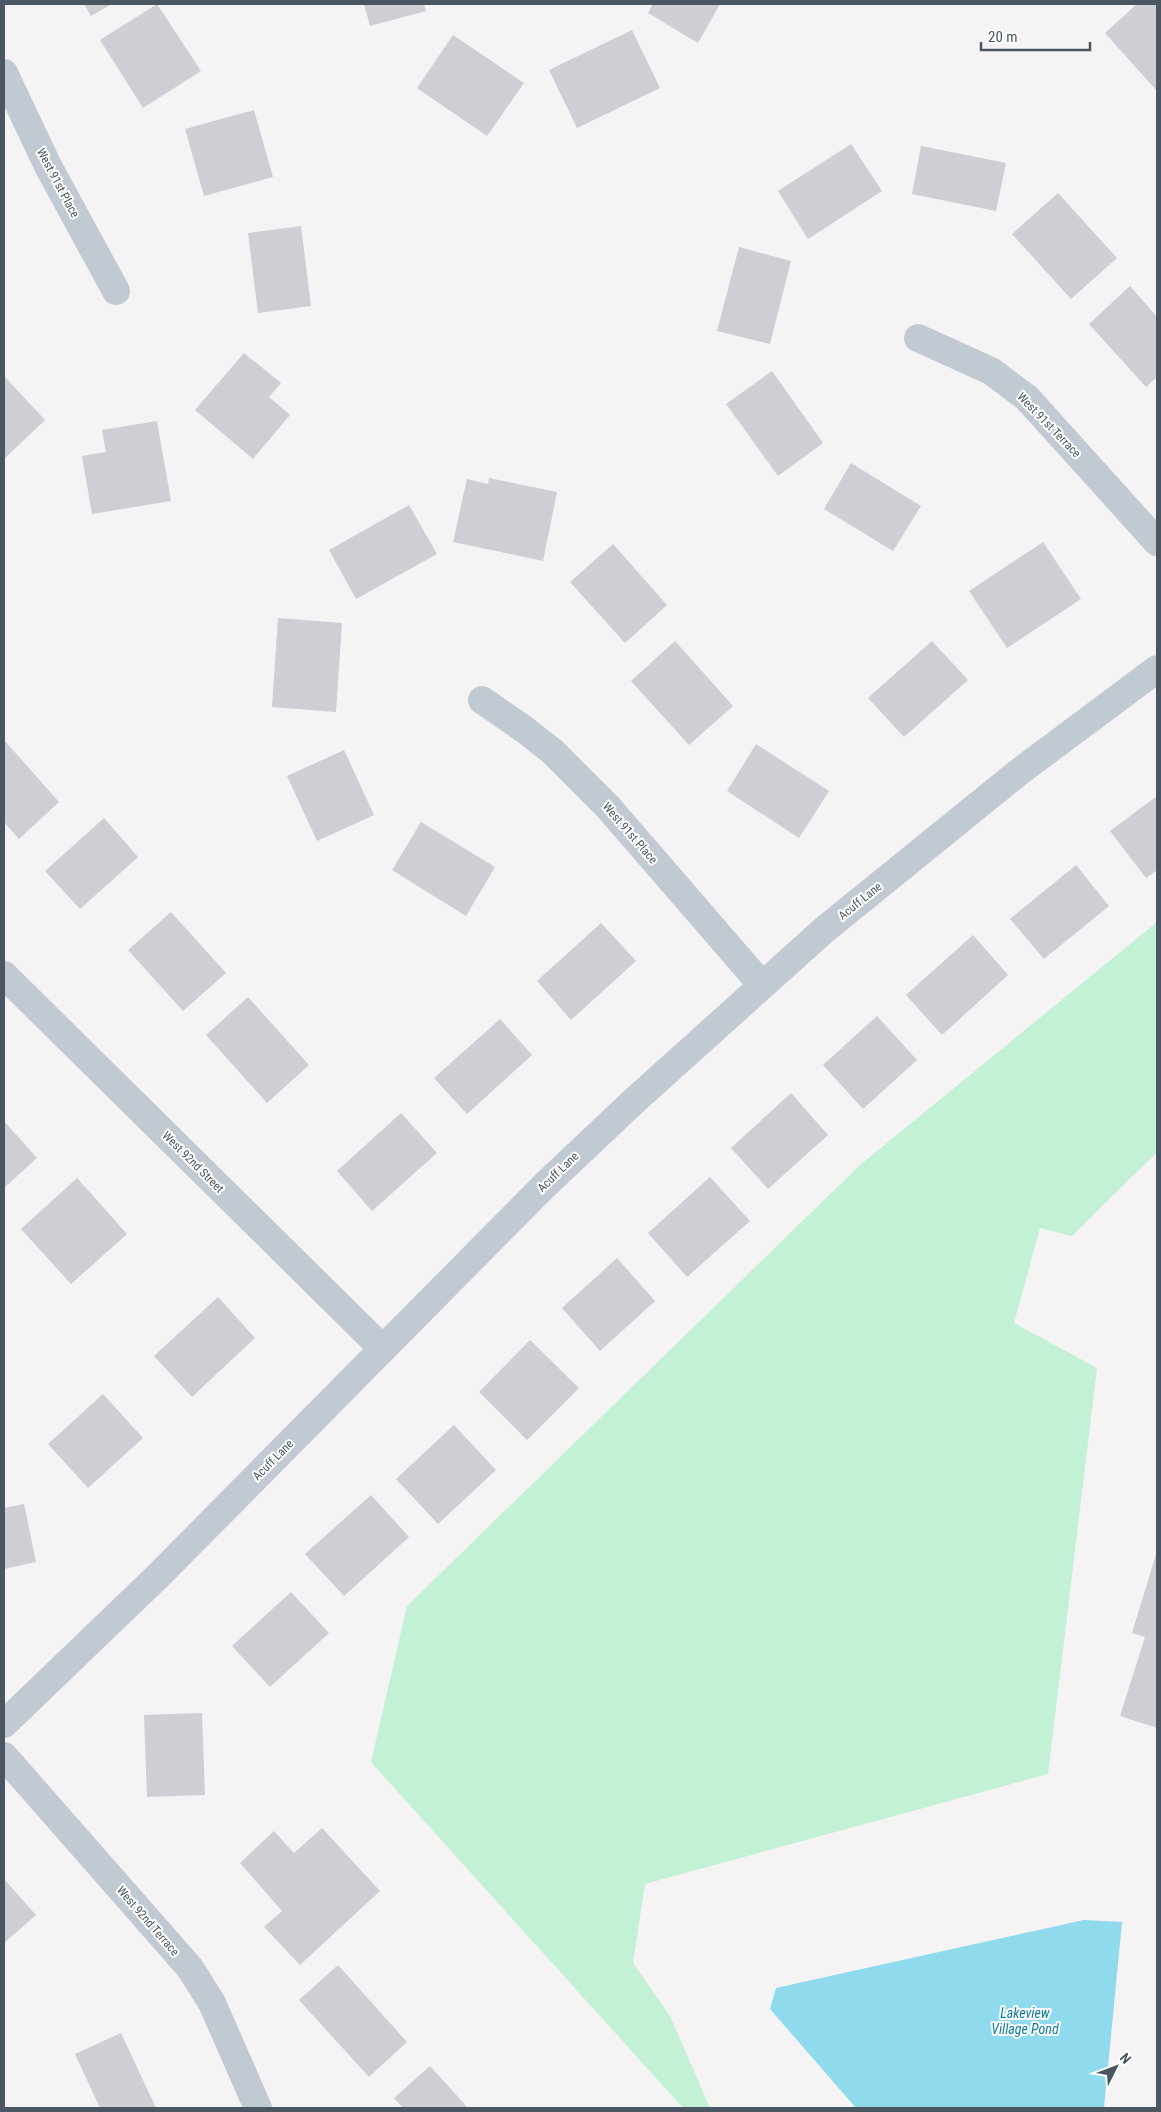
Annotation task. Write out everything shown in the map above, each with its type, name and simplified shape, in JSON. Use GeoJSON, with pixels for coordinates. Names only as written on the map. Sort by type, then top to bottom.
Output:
{"type":"FeatureCollection","features":[{"type":"Feature","properties":{"kind":"street","name":"West 91st Place"},"geometry":{"type":"LineString","coordinates":[[4,73],[48,166],[116,291]]}},
{"type":"Feature","properties":{"kind":"street","name":"West 91st Terrace"},"geometry":{"type":"LineString","coordinates":[[918,338],[991,371],[1027,398],[1157,542]]}},
{"type":"Feature","properties":{"kind":"street","name":"Acuff Lane"},"geometry":{"type":"LineString","coordinates":[[4,1724],[158,1576],[544,1186],[634,1101],[824,930],[1019,772],[1157,669]]}},
{"type":"Feature","properties":{"kind":"street","name":"West 91st Place"},"geometry":{"type":"LineString","coordinates":[[482,700],[526,730],[552,751],[608,807],[762,985]]}},
{"type":"Feature","properties":{"kind":"street","name":"West 92nd Street"},"geometry":{"type":"LineString","coordinates":[[4,975],[383,1349]]}},
{"type":"Feature","properties":{"kind":"street","name":"West 92nd Terrace"},"geometry":{"type":"LineString","coordinates":[[4,1756],[190,1968],[212,2003],[258,2108]]}},
{"type":"Feature","properties":{"kind":"green space"},"geometry":{"type":"Polygon","coordinates":[[[1157,922],[1157,1152],[1072,1236],[1040,1228],[1014,1323],[1097,1368],[1048,1774],[645,1884],[633,1963],[670,2016],[710,2108],[683,2108],[371,1762],[407,1606],[860,1165],[1157,922]]]}},
{"type":"Feature","properties":{"kind":"water","name":"Lakeview Village Pond"},"geometry":{"type":"Polygon","coordinates":[[[1084,1920],[1122,1922],[1104,2108],[856,2108],[770,2009],[776,1988],[1084,1920]]]}},
{"type":"Feature","properties":{"kind":"building"},"geometry":{"type":"Polygon","coordinates":[[[84,4],[112,4],[91,16],[84,4]]]}},
{"type":"Feature","properties":{"kind":"building"},"geometry":{"type":"Polygon","coordinates":[[[157,4],[201,71],[143,108],[100,40],[157,4]]]}},
{"type":"Feature","properties":{"kind":"building"},"geometry":{"type":"Polygon","coordinates":[[[364,4],[424,4],[426,11],[370,26],[364,4]]]}},
{"type":"Feature","properties":{"kind":"building"},"geometry":{"type":"Polygon","coordinates":[[[653,4],[720,4],[698,43],[648,13],[653,4]]]}},
{"type":"Feature","properties":{"kind":"building"},"geometry":{"type":"Polygon","coordinates":[[[1137,4],[1157,4],[1157,91],[1105,33],[1137,4]]]}},
{"type":"Feature","properties":{"kind":"building"},"geometry":{"type":"Polygon","coordinates":[[[632,30],[660,88],[577,128],[549,70],[632,30]]]}},
{"type":"Feature","properties":{"kind":"building"},"geometry":{"type":"Polygon","coordinates":[[[453,35],[524,83],[487,136],[417,88],[453,35]]]}},
{"type":"Feature","properties":{"kind":"building"},"geometry":{"type":"Polygon","coordinates":[[[254,110],[273,177],[204,196],[185,129],[254,110]]]}},
{"type":"Feature","properties":{"kind":"building"},"geometry":{"type":"Polygon","coordinates":[[[851,144],[882,191],[808,239],[778,191],[851,144]]]}},
{"type":"Feature","properties":{"kind":"building"},"geometry":{"type":"Polygon","coordinates":[[[921,146],[1006,163],[996,211],[912,194],[921,146]]]}},
{"type":"Feature","properties":{"kind":"building"},"geometry":{"type":"Polygon","coordinates":[[[1058,193],[1117,258],[1071,299],[1012,234],[1058,193]]]}},
{"type":"Feature","properties":{"kind":"building"},"geometry":{"type":"Polygon","coordinates":[[[301,226],[311,306],[258,313],[248,233],[301,226]]]}},
{"type":"Feature","properties":{"kind":"building"},"geometry":{"type":"Polygon","coordinates":[[[739,247],[791,261],[770,344],[717,331],[739,247]]]}},
{"type":"Feature","properties":{"kind":"building"},"geometry":{"type":"Polygon","coordinates":[[[1130,286],[1157,317],[1157,377],[1146,387],[1089,324],[1130,286]]]}},
{"type":"Feature","properties":{"kind":"building"},"geometry":{"type":"Polygon","coordinates":[[[244,353],[281,383],[269,397],[290,415],[253,459],[195,410],[244,353]]]}},
{"type":"Feature","properties":{"kind":"building"},"geometry":{"type":"Polygon","coordinates":[[[772,371],[823,443],[778,476],[726,404],[772,371]]]}},
{"type":"Feature","properties":{"kind":"building"},"geometry":{"type":"Polygon","coordinates":[[[4,376],[45,420],[4,459],[4,376]]]}},
{"type":"Feature","properties":{"kind":"building"},"geometry":{"type":"Polygon","coordinates":[[[157,421],[171,501],[92,514],[82,456],[106,452],[102,430],[157,421]]]}},
{"type":"Feature","properties":{"kind":"building"},"geometry":{"type":"Polygon","coordinates":[[[851,463],[921,506],[893,551],[824,509],[851,463]]]}},
{"type":"Feature","properties":{"kind":"building"},"geometry":{"type":"Polygon","coordinates":[[[489,478],[557,492],[543,561],[453,542],[467,479],[488,484],[489,478]]]}},
{"type":"Feature","properties":{"kind":"building"},"geometry":{"type":"Polygon","coordinates":[[[409,505],[437,554],[356,599],[329,550],[409,505]]]}},
{"type":"Feature","properties":{"kind":"building"},"geometry":{"type":"Polygon","coordinates":[[[1043,542],[1081,599],[1007,648],[969,591],[1043,542]]]}},
{"type":"Feature","properties":{"kind":"building"},"geometry":{"type":"Polygon","coordinates":[[[613,544],[667,605],[625,643],[570,582],[613,544]]]}},
{"type":"Feature","properties":{"kind":"building"},"geometry":{"type":"Polygon","coordinates":[[[278,618],[342,623],[336,712],[272,707],[278,618]]]}},
{"type":"Feature","properties":{"kind":"building"},"geometry":{"type":"Polygon","coordinates":[[[675,641],[733,706],[689,745],[631,681],[675,641]]]}},
{"type":"Feature","properties":{"kind":"building"},"geometry":{"type":"Polygon","coordinates":[[[932,641],[968,680],[904,737],[868,698],[932,641]]]}},
{"type":"Feature","properties":{"kind":"building"},"geometry":{"type":"Polygon","coordinates":[[[4,740],[59,802],[19,839],[4,822],[4,740]]]}},
{"type":"Feature","properties":{"kind":"building"},"geometry":{"type":"Polygon","coordinates":[[[756,744],[829,791],[799,838],[727,791],[756,744]]]}},
{"type":"Feature","properties":{"kind":"building"},"geometry":{"type":"Polygon","coordinates":[[[344,750],[374,815],[317,841],[287,776],[344,750]]]}},
{"type":"Feature","properties":{"kind":"building"},"geometry":{"type":"Polygon","coordinates":[[[1157,796],[1157,870],[1146,878],[1110,831],[1157,796]]]}},
{"type":"Feature","properties":{"kind":"building"},"geometry":{"type":"Polygon","coordinates":[[[104,818],[138,857],[80,909],[45,871],[104,818]]]}},
{"type":"Feature","properties":{"kind":"building"},"geometry":{"type":"Polygon","coordinates":[[[421,822],[495,867],[466,916],[392,870],[421,822]]]}},
{"type":"Feature","properties":{"kind":"building"},"geometry":{"type":"Polygon","coordinates":[[[1076,865],[1109,906],[1044,959],[1010,919],[1076,865]]]}},
{"type":"Feature","properties":{"kind":"building"},"geometry":{"type":"Polygon","coordinates":[[[171,912],[226,973],[183,1011],[128,950],[171,912]]]}},
{"type":"Feature","properties":{"kind":"building"},"geometry":{"type":"Polygon","coordinates":[[[601,923],[636,961],[571,1020],[537,981],[601,923]]]}},
{"type":"Feature","properties":{"kind":"building"},"geometry":{"type":"Polygon","coordinates":[[[973,935],[1008,975],[942,1035],[906,995],[973,935]]]}},
{"type":"Feature","properties":{"kind":"building"},"geometry":{"type":"Polygon","coordinates":[[[248,997],[309,1065],[267,1103],[206,1035],[248,997]]]}},
{"type":"Feature","properties":{"kind":"building"},"geometry":{"type":"Polygon","coordinates":[[[877,1016],[917,1060],[863,1109],[823,1065],[877,1016]]]}},
{"type":"Feature","properties":{"kind":"building"},"geometry":{"type":"Polygon","coordinates":[[[500,1019],[532,1055],[467,1114],[434,1078],[500,1019]]]}},
{"type":"Feature","properties":{"kind":"building"},"geometry":{"type":"Polygon","coordinates":[[[791,1093],[828,1135],[768,1189],[731,1148],[791,1093]]]}},
{"type":"Feature","properties":{"kind":"building"},"geometry":{"type":"Polygon","coordinates":[[[401,1113],[437,1153],[372,1211],[337,1171],[401,1113]]]}},
{"type":"Feature","properties":{"kind":"building"},"geometry":{"type":"Polygon","coordinates":[[[4,1121],[37,1158],[4,1188],[4,1121]]]}},
{"type":"Feature","properties":{"kind":"building"},"geometry":{"type":"Polygon","coordinates":[[[710,1177],[750,1221],[687,1277],[648,1233],[710,1177]]]}},
{"type":"Feature","properties":{"kind":"building"},"geometry":{"type":"Polygon","coordinates":[[[77,1178],[127,1234],[71,1284],[21,1229],[77,1178]]]}},
{"type":"Feature","properties":{"kind":"building"},"geometry":{"type":"Polygon","coordinates":[[[617,1258],[655,1301],[600,1351],[562,1308],[617,1258]]]}},
{"type":"Feature","properties":{"kind":"building"},"geometry":{"type":"Polygon","coordinates":[[[218,1297],[255,1338],[192,1397],[154,1356],[218,1297]]]}},
{"type":"Feature","properties":{"kind":"building"},"geometry":{"type":"Polygon","coordinates":[[[530,1340],[579,1388],[527,1440],[479,1392],[530,1340]]]}},
{"type":"Feature","properties":{"kind":"building"},"geometry":{"type":"Polygon","coordinates":[[[103,1394],[143,1438],[88,1488],[48,1444],[103,1394]]]}},
{"type":"Feature","properties":{"kind":"building"},"geometry":{"type":"Polygon","coordinates":[[[454,1425],[496,1470],[438,1524],[396,1479],[454,1425]]]}},
{"type":"Feature","properties":{"kind":"building"},"geometry":{"type":"Polygon","coordinates":[[[371,1495],[409,1537],[344,1596],[305,1554],[371,1495]]]}},
{"type":"Feature","properties":{"kind":"building"},"geometry":{"type":"Polygon","coordinates":[[[24,1504],[36,1562],[4,1569],[4,1508],[24,1504]]]}},
{"type":"Feature","properties":{"kind":"building"},"geometry":{"type":"Polygon","coordinates":[[[1157,1551],[1157,1728],[1120,1716],[1145,1637],[1132,1633],[1157,1551]]]}},
{"type":"Feature","properties":{"kind":"building"},"geometry":{"type":"Polygon","coordinates":[[[291,1592],[329,1633],[270,1687],[232,1646],[291,1592]]]}},
{"type":"Feature","properties":{"kind":"building"},"geometry":{"type":"Polygon","coordinates":[[[202,1713],[205,1795],[147,1797],[144,1715],[202,1713]]]}},
{"type":"Feature","properties":{"kind":"building"},"geometry":{"type":"Polygon","coordinates":[[[322,1828],[380,1891],[300,1965],[264,1927],[282,1911],[240,1863],[274,1831],[294,1853],[322,1828]]]}},
{"type":"Feature","properties":{"kind":"building"},"geometry":{"type":"Polygon","coordinates":[[[4,1879],[36,1915],[4,1943],[4,1879]]]}},
{"type":"Feature","properties":{"kind":"building"},"geometry":{"type":"Polygon","coordinates":[[[338,1965],[407,2042],[369,2077],[299,2000],[338,1965]]]}},
{"type":"Feature","properties":{"kind":"building"},"geometry":{"type":"Polygon","coordinates":[[[121,2033],[156,2108],[100,2108],[75,2054],[121,2033]]]}},
{"type":"Feature","properties":{"kind":"building"},"geometry":{"type":"Polygon","coordinates":[[[430,2066],[468,2108],[403,2108],[394,2098],[430,2066]]]}}]}
